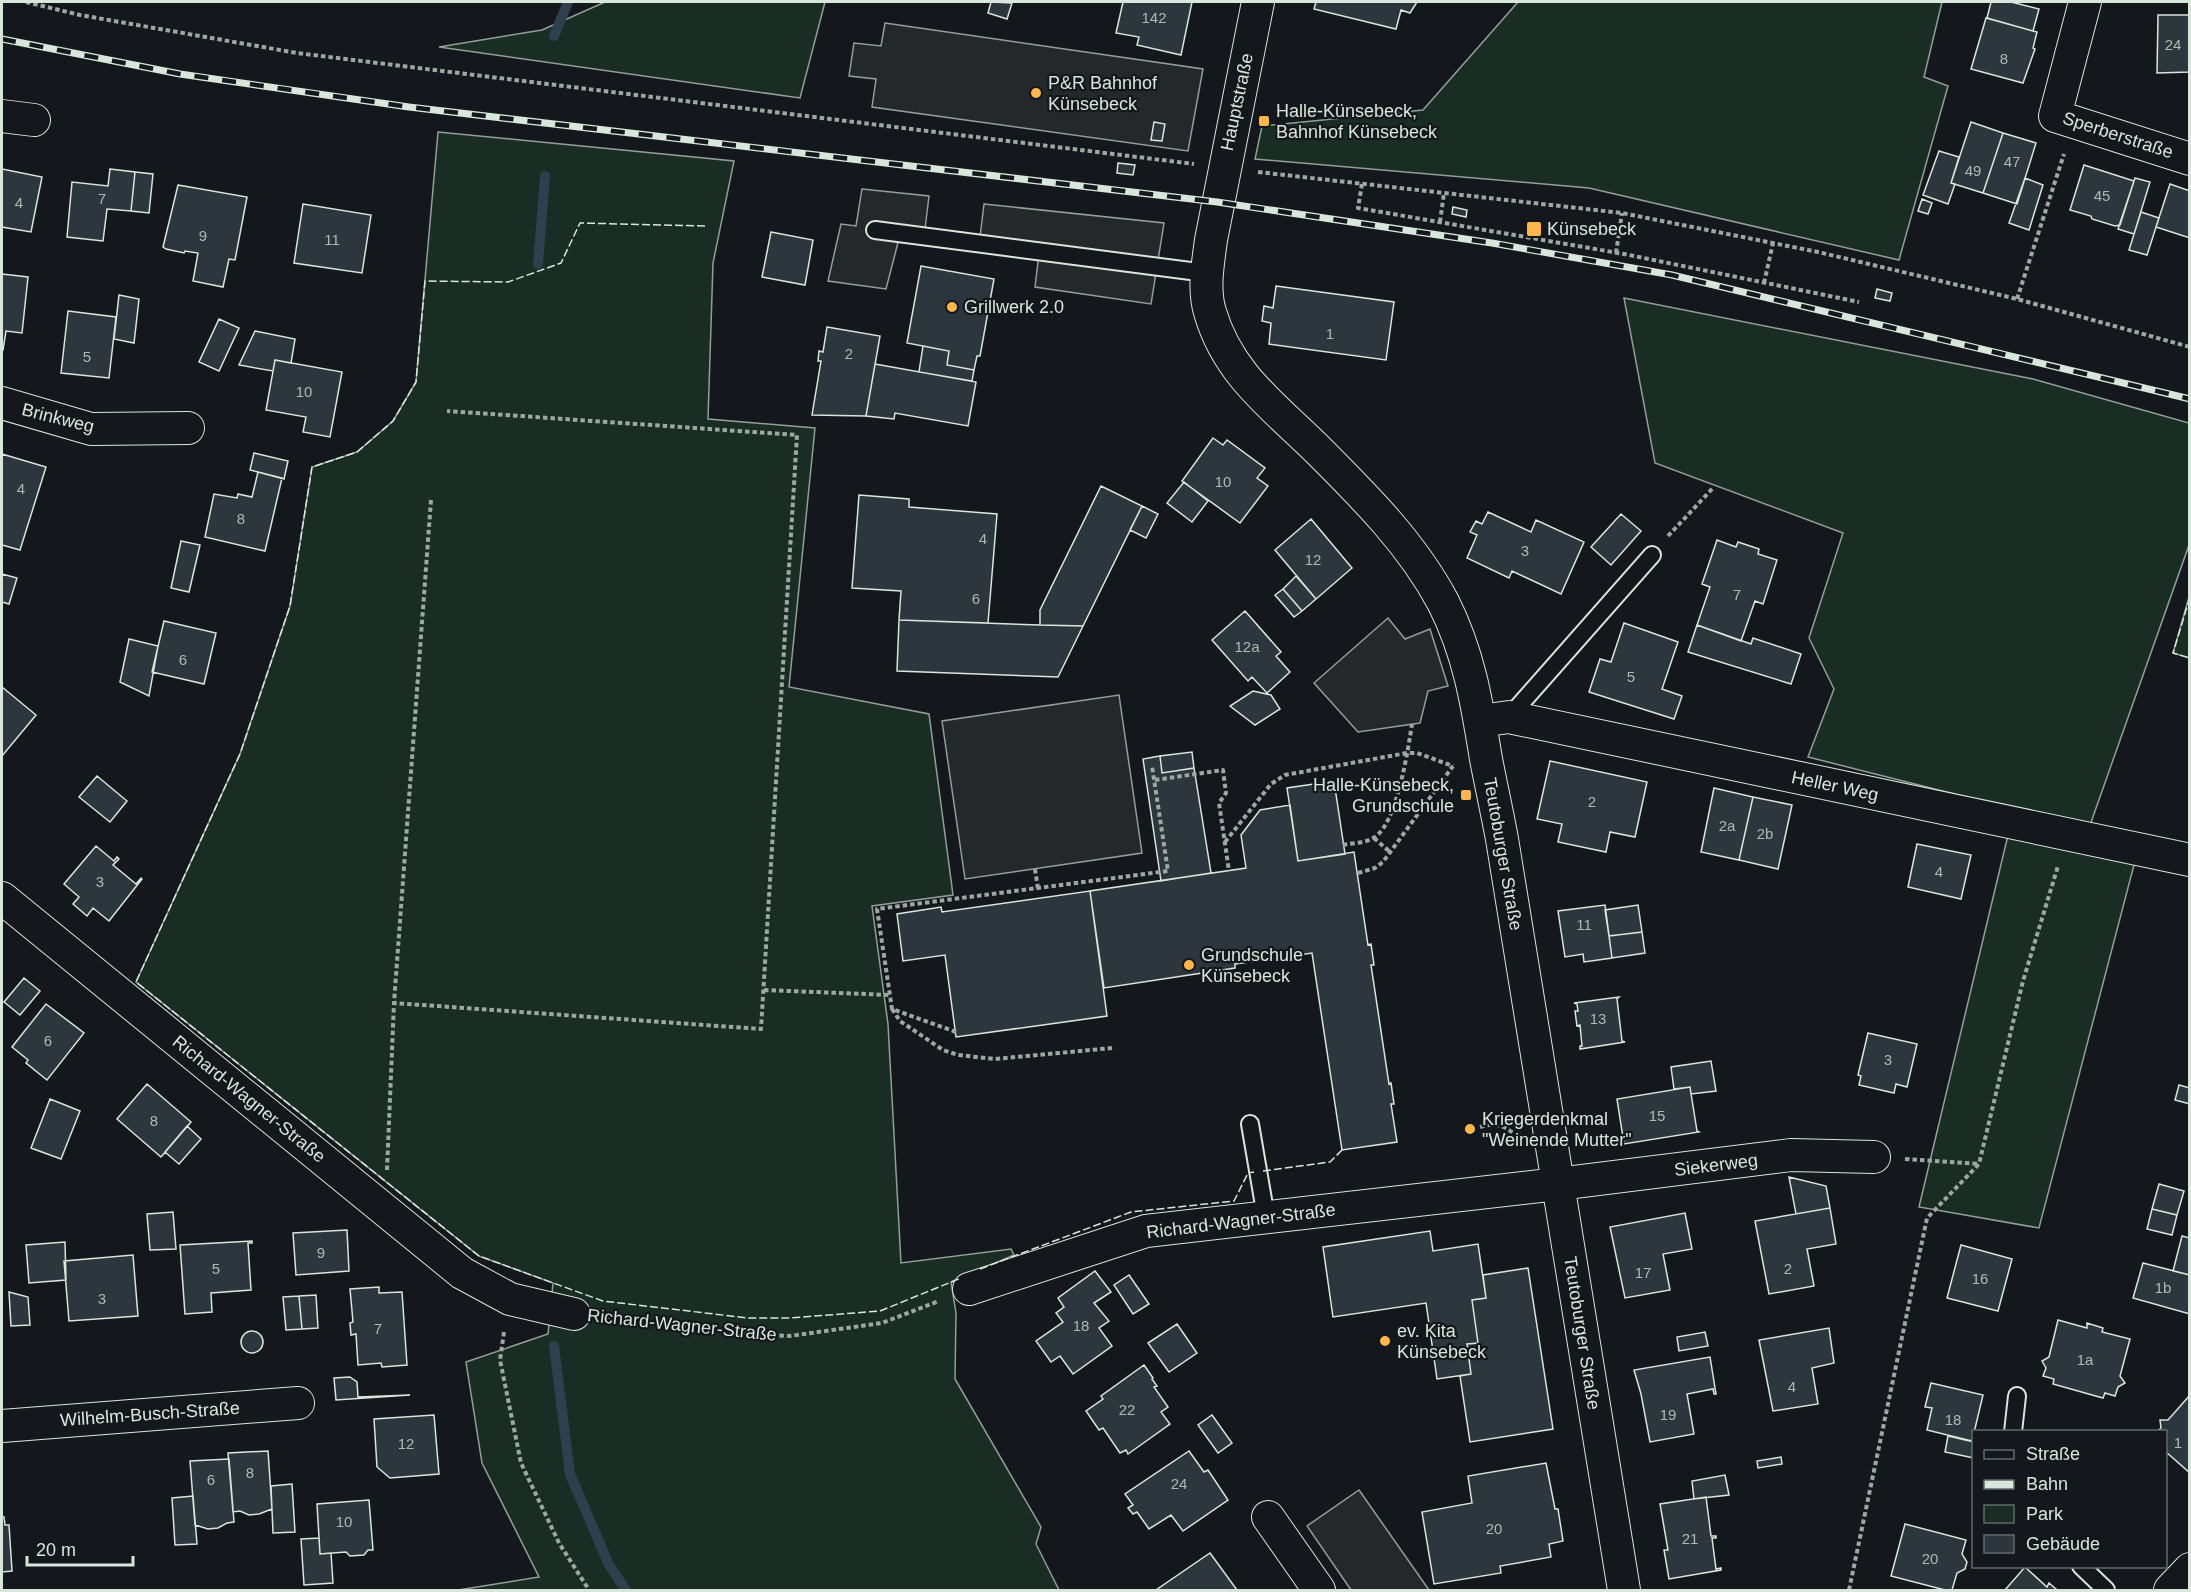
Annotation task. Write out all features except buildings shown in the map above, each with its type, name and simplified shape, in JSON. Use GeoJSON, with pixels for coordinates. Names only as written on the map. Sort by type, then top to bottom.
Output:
{"type":"FeatureCollection","features":[{"type":"Feature","properties":{"kind":"street","name":"Hauptstraße"},"geometry":{"type":"LineString","coordinates":[[1217,202],[1258,2]]}},
{"type":"Feature","properties":{"kind":"street","name":"Sperberstraße"},"geometry":{"type":"LineString","coordinates":[[2085,2],[2055,116],[2190,159]]}},
{"type":"Feature","properties":{"kind":"street"},"geometry":{"type":"LineString","coordinates":[[2,116],[34,120]]}},
{"type":"Feature","properties":{"kind":"street","name":"Teutoburger Straße"},"geometry":{"type":"LineString","coordinates":[[1217,202],[1206,273],[1209,310],[1220,340],[1240,373],[1261,397],[1319,450],[1385,519],[1420,562],[1443,603],[1494,719],[1486,760],[1504,850],[1624,1590]]}},
{"type":"Feature","properties":{"kind":"street","name":"Brinkweg"},"geometry":{"type":"LineString","coordinates":[[2,403],[92,429],[188,428]]}},
{"type":"Feature","properties":{"kind":"street","name":"Heller Weg"},"geometry":{"type":"LineString","coordinates":[[1494,719],[2190,860]]}},
{"type":"Feature","properties":{"kind":"street","name":"Richard-Wagner-Straße"},"geometry":{"type":"LineString","coordinates":[[2,898],[462,1273],[510,1299],[574,1314]]}},
{"type":"Feature","properties":{"kind":"street","name":"Siekerweg"},"geometry":{"type":"LineString","coordinates":[[1558,1184],[1791,1155],[1874,1157]]}},
{"type":"Feature","properties":{"kind":"street","name":"Richard-Wagner-Straße"},"geometry":{"type":"LineString","coordinates":[[969,1289],[1146,1231],[1558,1184]]}},
{"type":"Feature","properties":{"kind":"street","name":"Wilhelm-Busch-Straße"},"geometry":{"type":"LineString","coordinates":[[2,1426],[298,1402]]}},
{"type":"Feature","properties":{"kind":"street"},"geometry":{"type":"LineString","coordinates":[[1268,1517],[1319,1590]]}},
{"type":"Feature","properties":{"kind":"street"},"geometry":{"type":"LineString","coordinates":[[2170,1590],[2190,1569]]}},
{"type":"Feature","properties":{"kind":"lane"},"geometry":{"type":"LineString","coordinates":[[875,230],[1206,273]]}},
{"type":"Feature","properties":{"kind":"lane"},"geometry":{"type":"LineString","coordinates":[[1494,719],[1652,555]]}},
{"type":"Feature","properties":{"kind":"lane"},"geometry":{"type":"LineString","coordinates":[[1250,1124],[1266,1217]]}},
{"type":"Feature","properties":{"kind":"lane"},"geometry":{"type":"LineString","coordinates":[[2013,1430],[2017,1396]]}},
{"type":"Feature","properties":{"kind":"lane"},"geometry":{"type":"LineString","coordinates":[[2083,1568],[2106,1590]]}},
{"type":"Feature","properties":{"kind":"path"},"geometry":{"type":"LineString","coordinates":[[26,2],[80,15],[297,53],[1224,168],[1622,213],[1773,243],[2017,299],[2190,347]]}},
{"type":"Feature","properties":{"kind":"path"},"geometry":{"type":"LineString","coordinates":[[2017,299],[2074,122]]}},
{"type":"Feature","properties":{"kind":"path"},"geometry":{"type":"LineString","coordinates":[[1362,184],[1358,208],[1617,253],[1859,302]]}},
{"type":"Feature","properties":{"kind":"path"},"geometry":{"type":"LineString","coordinates":[[1440,222],[1444,194]]}},
{"type":"Feature","properties":{"kind":"path"},"geometry":{"type":"LineString","coordinates":[[1617,253],[1622,213]]}},
{"type":"Feature","properties":{"kind":"path"},"geometry":{"type":"LineString","coordinates":[[1479,228],[1480,222]]}},
{"type":"Feature","properties":{"kind":"path"},"geometry":{"type":"LineString","coordinates":[[1764,283],[1773,243]]}},
{"type":"Feature","properties":{"kind":"path"},"geometry":{"type":"LineString","coordinates":[[394,1003],[761,1029],[797,435],[447,411]]}},
{"type":"Feature","properties":{"kind":"path"},"geometry":{"type":"LineString","coordinates":[[1652,555],[1713,488]]}},
{"type":"Feature","properties":{"kind":"path"},"geometry":{"type":"LineString","coordinates":[[371,1198],[384,1180],[389,1164],[394,1003],[431,500]]}},
{"type":"Feature","properties":{"kind":"path"},"geometry":{"type":"LineString","coordinates":[[1343,845],[1374,838],[1388,820],[1407,753],[1412,724]]}},
{"type":"Feature","properties":{"kind":"path"},"geometry":{"type":"LineString","coordinates":[[1225,842],[1271,784],[1286,775],[1407,753],[1417,753],[1453,766],[1486,760]]}},
{"type":"Feature","properties":{"kind":"path"},"geometry":{"type":"LineString","coordinates":[[1112,1048],[995,1059],[958,1055],[944,1050],[900,1021],[891,1009],[877,909],[1168,871],[1152,766]]}},
{"type":"Feature","properties":{"kind":"path"},"geometry":{"type":"LineString","coordinates":[[1358,873],[1375,868],[1390,852],[1453,766]]}},
{"type":"Feature","properties":{"kind":"path"},"geometry":{"type":"LineString","coordinates":[[1155,780],[1223,770],[1226,793],[1219,803],[1229,871]]}},
{"type":"Feature","properties":{"kind":"path"},"geometry":{"type":"LineString","coordinates":[[1849,1590],[1927,1218],[1979,1164],[2023,981],[2068,835]]}},
{"type":"Feature","properties":{"kind":"path"},"geometry":{"type":"LineString","coordinates":[[1374,838],[1390,852]]}},
{"type":"Feature","properties":{"kind":"path"},"geometry":{"type":"LineString","coordinates":[[1035,869],[1038,889]]}},
{"type":"Feature","properties":{"kind":"path"},"geometry":{"type":"LineString","coordinates":[[764,990],[890,995]]}},
{"type":"Feature","properties":{"kind":"path"},"geometry":{"type":"LineString","coordinates":[[891,1009],[956,1032]]}},
{"type":"Feature","properties":{"kind":"path"},"geometry":{"type":"LineString","coordinates":[[1874,1157],[1979,1164]]}},
{"type":"Feature","properties":{"kind":"path","name":"Richard-Wagner-Straße"},"geometry":{"type":"LineString","coordinates":[[574,1314],[747,1334],[790,1336],[882,1323],[969,1289]]}},
{"type":"Feature","properties":{"kind":"path"},"geometry":{"type":"LineString","coordinates":[[510,1299],[500,1360],[521,1463],[559,1543],[589,1590]]}},
{"type":"Feature","properties":{"kind":"green space"},"geometry":{"type":"Polygon","coordinates":[[[605,2],[825,2],[800,98],[439,47],[542,30],[605,2]]]}},
{"type":"Feature","properties":{"kind":"green space"},"geometry":{"type":"Polygon","coordinates":[[[1518,2],[1942,2],[1924,77],[1948,86],[1899,260],[1589,188],[1255,159],[1262,126],[1423,110],[1518,2]]]}},
{"type":"Feature","properties":{"kind":"green space"},"geometry":{"type":"Polygon","coordinates":[[[438,132],[734,161],[713,263],[708,419],[815,428],[789,687],[929,714],[953,895],[872,906],[888,1024],[901,1263],[1011,1249],[1014,1255],[951,1282],[956,1313],[955,1379],[1041,1527],[1036,1544],[1059,1590],[458,1590],[539,1577],[482,1463],[466,1362],[548,1334],[553,1283],[479,1256],[136,982],[240,754],[290,606],[312,467],[357,452],[393,421],[416,382],[438,132]]]}},
{"type":"Feature","properties":{"kind":"green space"},"geometry":{"type":"Polygon","coordinates":[[[1624,298],[2033,379],[2189,423],[2189,545],[2089,828],[1808,757],[1834,689],[1809,638],[1843,533],[1655,463],[1624,298]]]}},
{"type":"Feature","properties":{"kind":"green space"},"geometry":{"type":"Polygon","coordinates":[[[2189,597],[2189,658],[2173,653],[2189,597]]]}},
{"type":"Feature","properties":{"kind":"green space"},"geometry":{"type":"Polygon","coordinates":[[[2009,831],[2135,861],[2039,1228],[1919,1207],[2009,831]]]}},
{"type":"Feature","properties":{"kind":"shaded area","name":"P&R Bahnhof Künsebeck"},"geometry":{"type":"Polygon","coordinates":[[[885,23],[1203,69],[1188,151],[872,107],[876,79],[849,76],[854,43],[881,46],[885,23]]]}},
{"type":"Feature","properties":{"kind":"shaded area"},"geometry":{"type":"Polygon","coordinates":[[[862,189],[929,196],[925,229],[902,227],[886,289],[828,281],[841,224],[856,226],[862,189]]]}},
{"type":"Feature","properties":{"kind":"shaded area"},"geometry":{"type":"Polygon","coordinates":[[[984,204],[1164,223],[1151,304],[1035,287],[1040,245],[980,237],[984,204]]]}},
{"type":"Feature","properties":{"kind":"shaded area"},"geometry":{"type":"Polygon","coordinates":[[[1388,618],[1405,639],[1430,629],[1448,686],[1428,691],[1420,723],[1358,732],[1314,683],[1388,618]]]}},
{"type":"Feature","properties":{"kind":"shaded area"},"geometry":{"type":"Polygon","coordinates":[[[1119,695],[1142,853],[965,879],[942,721],[1119,695]]]}},
{"type":"Feature","properties":{"kind":"shaded area"},"geometry":{"type":"Polygon","coordinates":[[[1359,1490],[1429,1590],[1351,1590],[1307,1526],[1359,1490]]]}},
{"type":"Feature","properties":{"kind":"waterway"},"geometry":{"type":"LineString","coordinates":[[554,36],[568,2]]}},
{"type":"Feature","properties":{"kind":"waterway"},"geometry":{"type":"LineString","coordinates":[[538,264],[545,176]]}},
{"type":"Feature","properties":{"kind":"waterway"},"geometry":{"type":"LineString","coordinates":[[554,1346],[570,1474],[609,1565],[626,1590]]}},
{"type":"Feature","properties":{"kind":"railway"},"geometry":{"type":"LineString","coordinates":[[2,39],[180,74],[409,107],[1217,202],[1492,243],[1672,275],[2190,399]]}},
{"type":"Feature","properties":{"kind":"fence"},"geometry":{"type":"LineString","coordinates":[[705,226],[580,223],[561,263],[508,282],[425,281],[416,382],[393,421],[357,452],[312,467],[290,606],[240,754],[136,982],[479,1256],[603,1301],[748,1318],[790,1318],[880,1311],[961,1278]]}},
{"type":"Feature","properties":{"kind":"fence"},"geometry":{"type":"LineString","coordinates":[[2190,597],[2173,653],[2190,658]]}},
{"type":"Feature","properties":{"kind":"fence"},"geometry":{"type":"LineString","coordinates":[[1263,1171],[1330,1162],[1342,1150]]}},
{"type":"Feature","properties":{"kind":"fence"},"geometry":{"type":"LineString","coordinates":[[980,1269],[1131,1212],[1234,1201],[1248,1173],[1254,1172]]}},
{"type":"Feature","properties":{"kind":"place","name":"P&R Bahnhof Künsebeck"},"geometry":{"type":"Point","coordinates":[1036,93]}},
{"type":"Feature","properties":{"kind":"place","name":"Halle-Künsebeck, Bahnhof Künsebeck"},"geometry":{"type":"Point","coordinates":[1264,121]}},
{"type":"Feature","properties":{"kind":"place","name":"Künsebeck"},"geometry":{"type":"Point","coordinates":[1534,229]}},
{"type":"Feature","properties":{"kind":"place","name":"Grillwerk 2.0"},"geometry":{"type":"Point","coordinates":[952,307]}},
{"type":"Feature","properties":{"kind":"place","name":"Halle-Künsebeck, Grundschule"},"geometry":{"type":"Point","coordinates":[1466,795]}},
{"type":"Feature","properties":{"kind":"place","name":"Grundschule Künsebeck"},"geometry":{"type":"Point","coordinates":[1189,965]}},
{"type":"Feature","properties":{"kind":"place","name":"Kriegerdenkmal \"Weinende Mutter\""},"geometry":{"type":"Point","coordinates":[1470,1129]}},
{"type":"Feature","properties":{"kind":"place","name":"ev. Kita Künsebeck"},"geometry":{"type":"Point","coordinates":[1385,1341]}}]}
